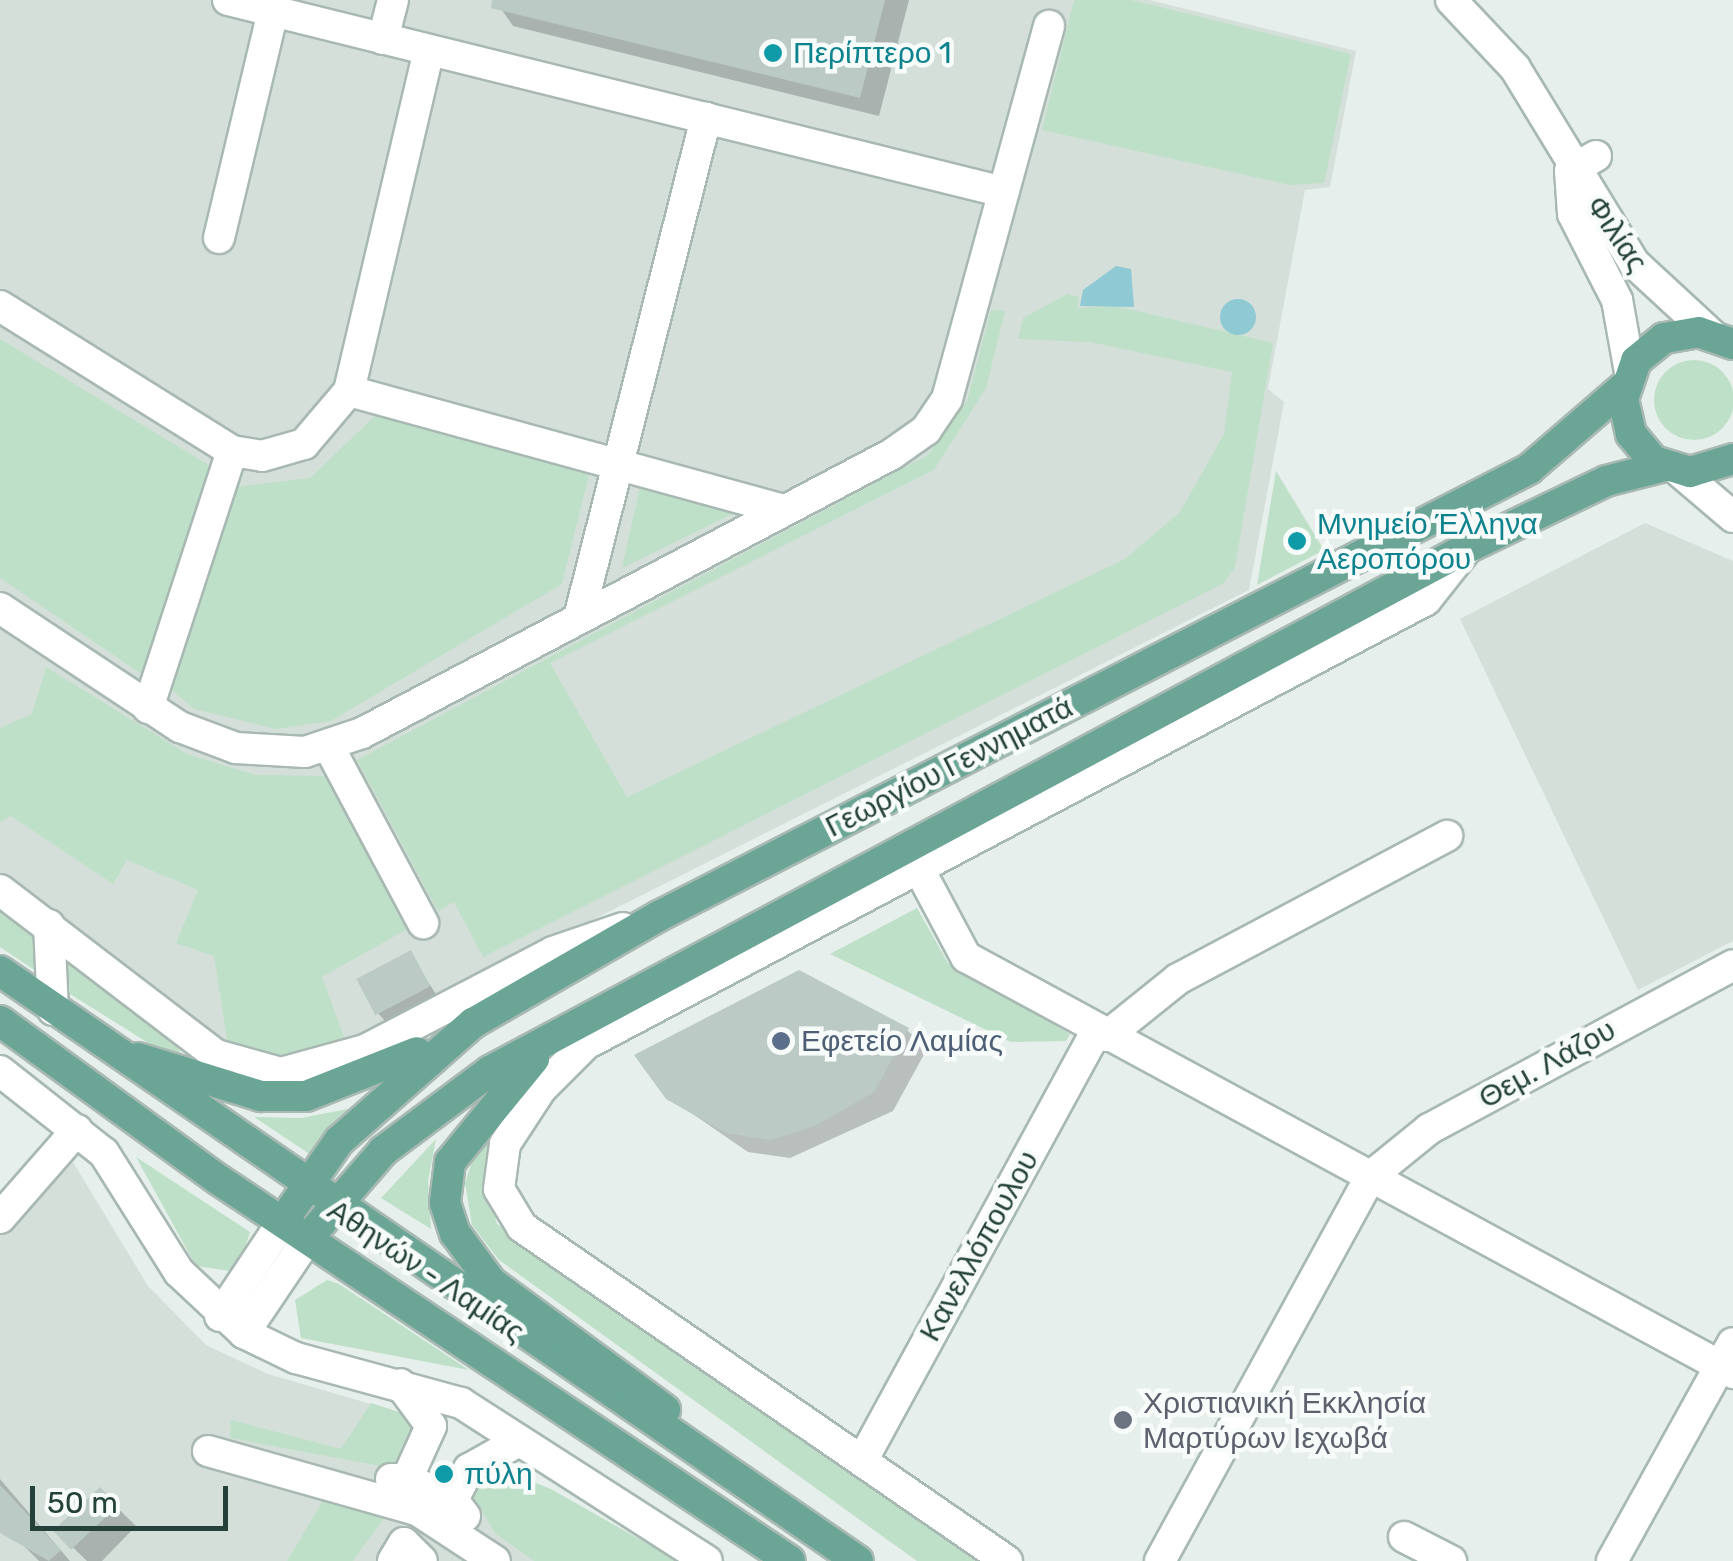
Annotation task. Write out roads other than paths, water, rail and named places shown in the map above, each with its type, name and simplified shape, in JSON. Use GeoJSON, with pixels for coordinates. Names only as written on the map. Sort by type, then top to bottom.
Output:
{"type":"FeatureCollection","features":[{"type":"Feature","properties":{"kind":"main road","name":"Γεωργίου Γεννηματά"},"geometry":{"type":"LineString","coordinates":[[295,1230],[306,1188],[382,1098],[473,1023],[659,916],[1529,469],[1627,380],[1664,338],[1725,339]]}},
{"type":"Feature","properties":{"kind":"main road"},"geometry":{"type":"LineString","coordinates":[[1627,380],[1630,434],[1672,469]]}},
{"type":"Feature","properties":{"kind":"main road","name":"Γεωργίου Γεννηματά"},"geometry":{"type":"LineString","coordinates":[[295,1230],[332,1206],[438,1102],[578,1022],[1467,548],[1606,481],[1733,460]]}},
{"type":"Feature","properties":{"kind":"main road","name":"Αθηνών - Λαμίας"},"geometry":{"type":"LineString","coordinates":[[0,971],[332,1206],[743,1488],[858,1561]]}},
{"type":"Feature","properties":{"kind":"main road","name":"Αθηνών - Λαμίας"},"geometry":{"type":"LineString","coordinates":[[0,1022],[295,1230],[790,1561]]}},
{"type":"Feature","properties":{"kind":"main road"},"geometry":{"type":"LineString","coordinates":[[578,1022],[510,1081],[458,1144],[444,1189],[450,1218],[490,1282],[699,1434],[743,1488]]}},
{"type":"Feature","properties":{"kind":"main road"},"geometry":{"type":"LineString","coordinates":[[97,1042],[220,1086],[306,1096],[344,1087],[473,1023]]}},
{"type":"Feature","properties":{"kind":"main road"},"geometry":{"type":"LineString","coordinates":[[810,1531],[878,1561]]}},
{"type":"Feature","properties":{"kind":"street"},"geometry":{"type":"LineString","coordinates":[[228,0],[273,11],[334,13],[384,39],[1004,192]]}},
{"type":"Feature","properties":{"kind":"street"},"geometry":{"type":"LineString","coordinates":[[384,39],[393,0]]}},
{"type":"Feature","properties":{"kind":"street","name":"Φιλίας"},"geometry":{"type":"LineString","coordinates":[[1450,0],[1486,31],[1583,163],[1652,283],[1725,339]]}},
{"type":"Feature","properties":{"kind":"street"},"geometry":{"type":"LineString","coordinates":[[1486,31],[1493,0]]}},
{"type":"Feature","properties":{"kind":"street"},"geometry":{"type":"LineString","coordinates":[[218,238],[273,11]]}},
{"type":"Feature","properties":{"kind":"street"},"geometry":{"type":"LineString","coordinates":[[0,608],[148,708],[236,748],[329,747],[926,430],[963,354],[1049,26]]}},
{"type":"Feature","properties":{"kind":"street"},"geometry":{"type":"LineString","coordinates":[[1,308],[232,452],[262,456],[304,444],[349,391],[429,50]]}},
{"type":"Feature","properties":{"kind":"street"},"geometry":{"type":"LineString","coordinates":[[581,610],[706,118]]}},
{"type":"Feature","properties":{"kind":"street","name":"Φιλίας"},"geometry":{"type":"LineString","coordinates":[[1583,163],[1573,214],[1625,325],[1627,380]]}},
{"type":"Feature","properties":{"kind":"street"},"geometry":{"type":"LineString","coordinates":[[349,391],[781,509]]}},
{"type":"Feature","properties":{"kind":"street"},"geometry":{"type":"LineString","coordinates":[[148,708],[232,452]]}},
{"type":"Feature","properties":{"kind":"street"},"geometry":{"type":"LineString","coordinates":[[1672,469],[1733,517]]}},
{"type":"Feature","properties":{"kind":"street"},"geometry":{"type":"LineString","coordinates":[[1008,1561],[522,1227],[504,1205],[498,1171],[526,1108],[586,1044],[1426,600],[1467,548]]}},
{"type":"Feature","properties":{"kind":"street"},"geometry":{"type":"LineString","coordinates":[[329,747],[423,923]]}},
{"type":"Feature","properties":{"kind":"street"},"geometry":{"type":"LineString","coordinates":[[1102,1033],[1178,979],[1446,836]]}},
{"type":"Feature","properties":{"kind":"street"},"geometry":{"type":"LineString","coordinates":[[920,869],[962,953],[1370,1177],[1729,1360],[1612,1561]]}},
{"type":"Feature","properties":{"kind":"street"},"geometry":{"type":"LineString","coordinates":[[0,890],[216,1055],[281,1073],[365,1050],[554,952],[659,916]]}},
{"type":"Feature","properties":{"kind":"street"},"geometry":{"type":"LineString","coordinates":[[50,925],[52,1010]]}},
{"type":"Feature","properties":{"kind":"street","name":"Θεμ. Λάζου"},"geometry":{"type":"LineString","coordinates":[[1370,1177],[1428,1129],[1733,964]]}},
{"type":"Feature","properties":{"kind":"street","name":"Κανελλόπουλου"},"geometry":{"type":"LineString","coordinates":[[862,1461],[1102,1033]]}},
{"type":"Feature","properties":{"kind":"street"},"geometry":{"type":"LineString","coordinates":[[0,1071],[77,1130],[120,1173],[179,1272],[232,1324],[296,1358],[398,1382],[461,1403],[707,1561]]}},
{"type":"Feature","properties":{"kind":"street"},"geometry":{"type":"LineString","coordinates":[[0,1218],[77,1130]]}},
{"type":"Feature","properties":{"kind":"street"},"geometry":{"type":"LineString","coordinates":[[1160,1561],[1370,1177]]}},
{"type":"Feature","properties":{"kind":"street"},"geometry":{"type":"LineString","coordinates":[[232,1324],[295,1230]]}},
{"type":"Feature","properties":{"kind":"street"},"geometry":{"type":"LineString","coordinates":[[398,1382],[431,1426],[406,1479]]}},
{"type":"Feature","properties":{"kind":"street"},"geometry":{"type":"LineString","coordinates":[[435,1509],[469,1469],[519,1441]]}},
{"type":"Feature","properties":{"kind":"street"},"geometry":{"type":"LineString","coordinates":[[208,1452],[435,1509],[515,1561]]}},
{"type":"Feature","properties":{"kind":"street"},"geometry":{"type":"LineString","coordinates":[[328,1482],[406,1479],[496,1561]]}},
{"type":"Feature","properties":{"kind":"street"},"geometry":{"type":"LineString","coordinates":[[1404,1537],[1451,1561]]}},
{"type":"Feature","properties":{"kind":"street"},"geometry":{"type":"LineString","coordinates":[[393,1561],[404,1543],[422,1561]]}},
{"type":"Feature","properties":{"kind":"water"},"geometry":{"type":"Polygon","coordinates":[[[1116,266],[1131,269],[1134,307],[1080,306],[1083,290],[1116,266]]]}},
{"type":"Feature","properties":{"kind":"water"},"geometry":{"type":"Polygon","coordinates":[[[1238,299],[1251,304],[1256,317],[1251,330],[1238,335],[1225,330],[1220,317],[1225,304],[1238,299]]]}},
{"type":"Feature","properties":{"kind":"place","name":"Περίπτερο 1"},"geometry":{"type":"Point","coordinates":[773,53]}},
{"type":"Feature","properties":{"kind":"place","name":"Μνημείο Έλληνα Αεροπόρου"},"geometry":{"type":"Point","coordinates":[1297,541]}},
{"type":"Feature","properties":{"kind":"place","name":"Εφετείο Λαμίας"},"geometry":{"type":"Point","coordinates":[781,1041]}},
{"type":"Feature","properties":{"kind":"place","name":"Χριστιανική Εκκλησία Μαρτύρων Ιεχωβά"},"geometry":{"type":"Point","coordinates":[1123,1420]}},
{"type":"Feature","properties":{"kind":"place","name":"πύλη"},"geometry":{"type":"Point","coordinates":[444,1474]}}]}
